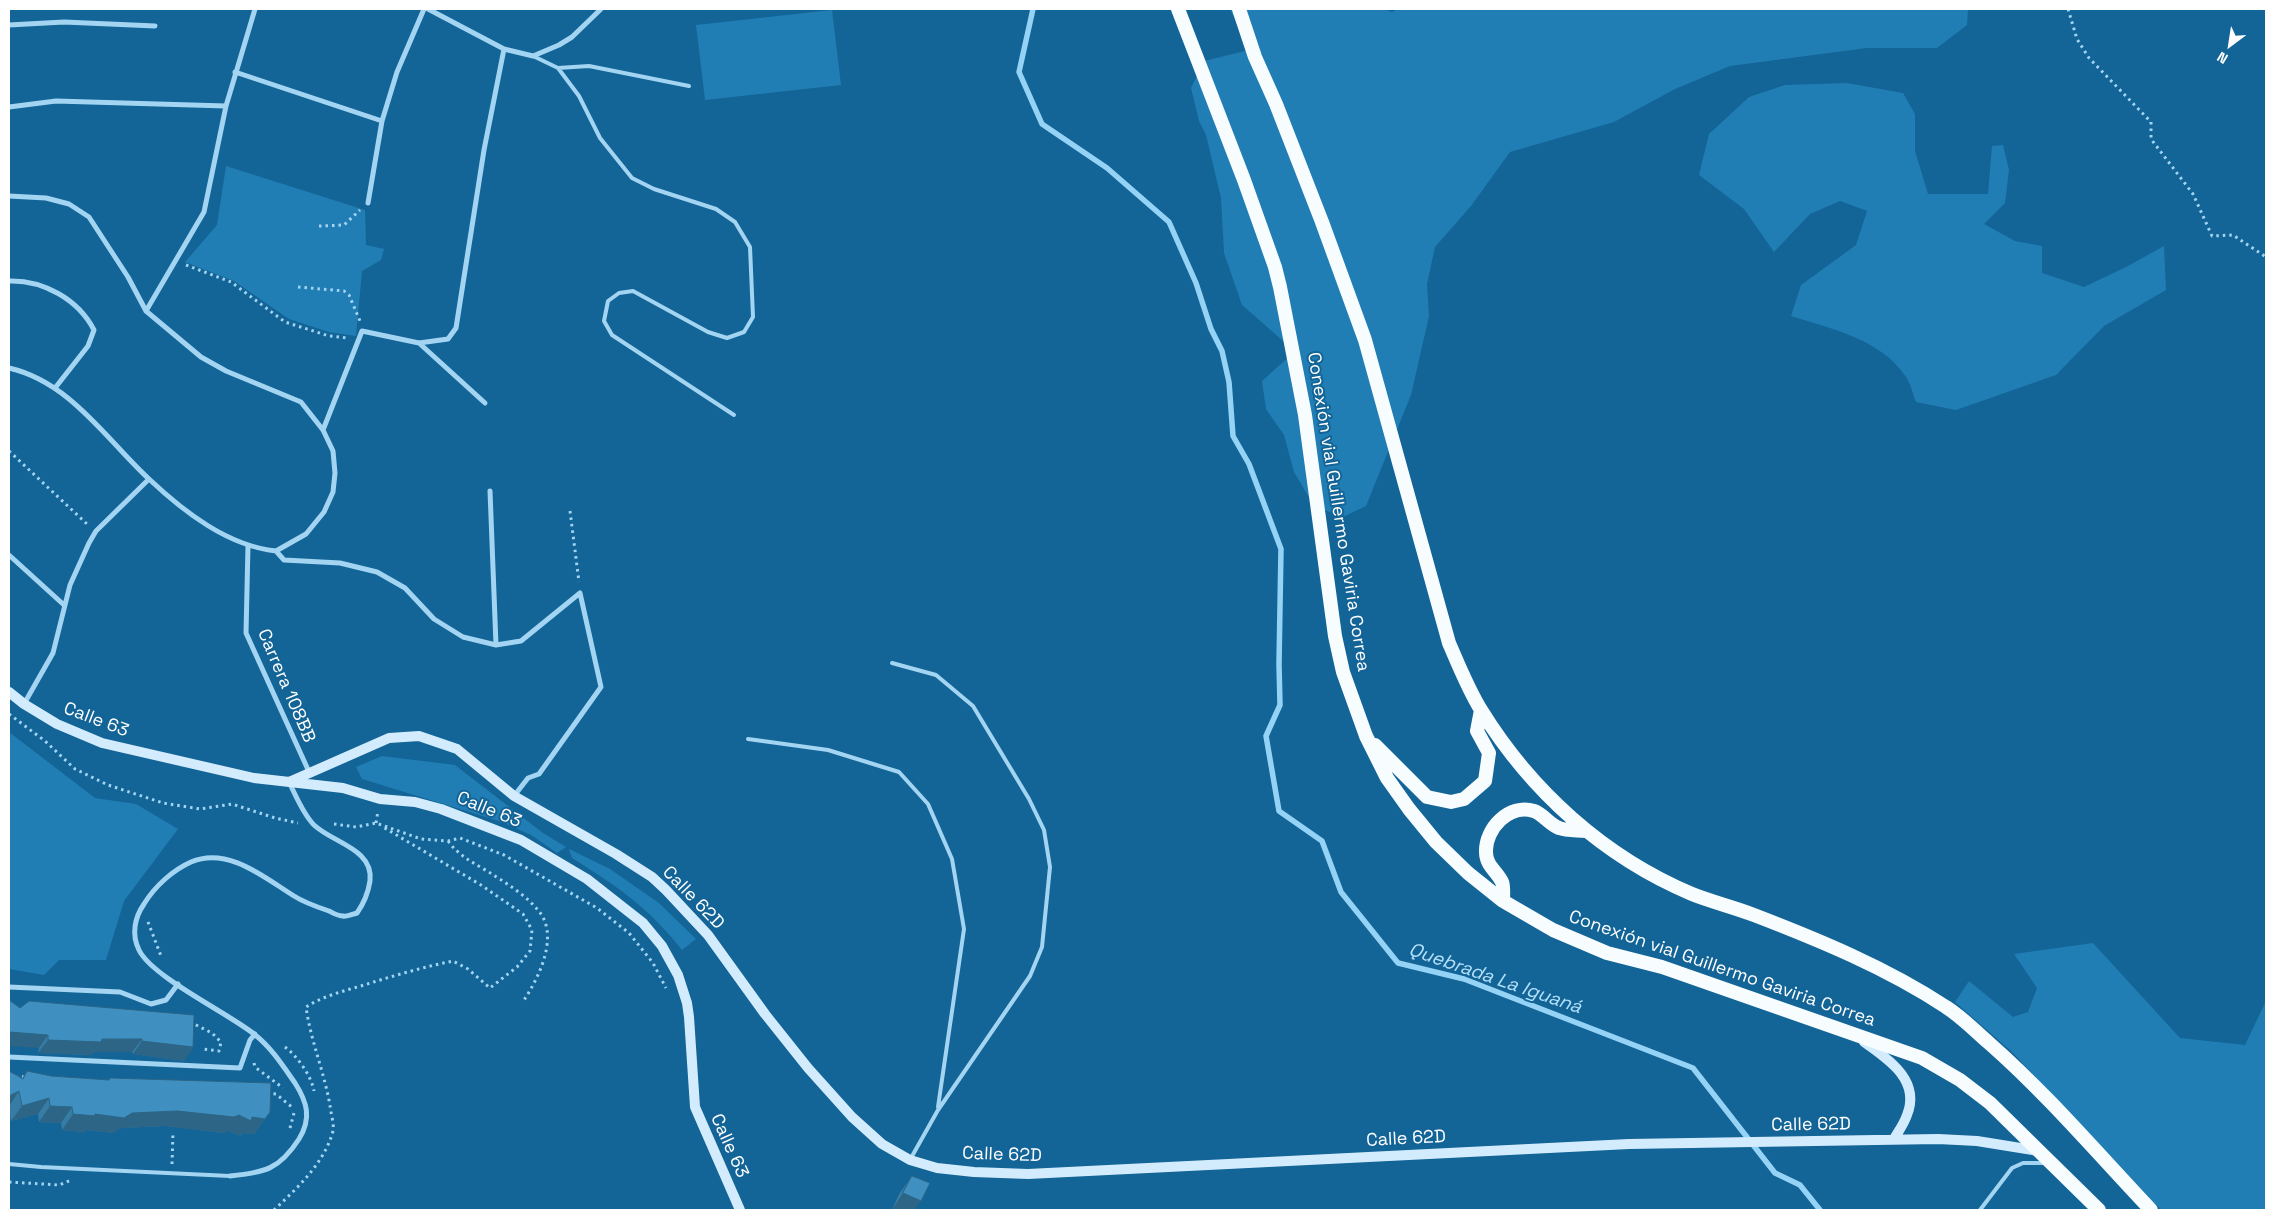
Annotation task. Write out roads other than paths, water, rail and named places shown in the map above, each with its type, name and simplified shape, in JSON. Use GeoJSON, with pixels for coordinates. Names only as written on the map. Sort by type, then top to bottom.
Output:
{"type":"FeatureCollection","features":[{"type":"Feature","properties":{"kind":"highway","name":"Conexión vial Guillermo Gaviria Correa"},"geometry":{"type":"LineString","coordinates":[[1178,9],[1244,180],[1275,267],[1305,415],[1335,636],[1343,672],[1366,736],[1388,778],[1409,809],[1436,842],[1468,873],[1503,901],[1553,930],[1607,953],[1662,967],[1849,1031],[1922,1058],[1960,1080],[1990,1103],[2099,1210]]}},
{"type":"Feature","properties":{"kind":"highway"},"geometry":{"type":"LineString","coordinates":[[1239,9],[1255,57],[1276,104],[1366,340],[1449,643],[1481,710],[1511,754],[1546,795],[1586,831],[1639,867],[1692,894],[1752,914],[1846,954],[1905,983],[1948,1008],[2031,1082],[2151,1210]]}},
{"type":"Feature","properties":{"kind":"highway"},"geometry":{"type":"LineString","coordinates":[[1366,736],[1427,797],[1451,802],[1464,799],[1484,781],[1489,754],[1477,731],[1481,710]]}},
{"type":"Feature","properties":{"kind":"highway"},"geometry":{"type":"LineString","coordinates":[[1503,901],[1502,882],[1490,868],[1486,854],[1486,842],[1491,829],[1502,818],[1515,811],[1533,811],[1558,828],[1586,831]]}},
{"type":"Feature","properties":{"kind":"main road","name":"Calle 63"},"geometry":{"type":"LineString","coordinates":[[9,692],[24,704],[73,732],[102,743],[254,778],[343,788],[380,799],[414,802],[441,809],[521,840],[587,879],[644,923],[671,961],[684,990],[691,1033],[692,1084],[695,1107],[740,1210]]}},
{"type":"Feature","properties":{"kind":"main road","name":"Calle 62D"},"geometry":{"type":"LineString","coordinates":[[289,782],[310,774],[376,742],[389,738],[419,736],[458,749],[514,796],[616,854],[652,878],[666,890],[708,935],[789,1044],[852,1117],[882,1144],[910,1160],[937,1168],[974,1172],[1028,1174],[1629,1144],[1894,1139],[1977,1141],[2040,1151]]}},
{"type":"Feature","properties":{"kind":"main road"},"geometry":{"type":"LineString","coordinates":[[1849,1031],[1893,1062],[1906,1079],[1910,1101],[1907,1115],[1894,1139]]}},
{"type":"Feature","properties":{"kind":"street"},"geometry":{"type":"LineString","coordinates":[[146,311],[204,212],[226,106],[255,9]]}},
{"type":"Feature","properties":{"kind":"street"},"geometry":{"type":"LineString","coordinates":[[368,203],[382,121],[397,72],[424,9]]}},
{"type":"Feature","properties":{"kind":"street"},"geometry":{"type":"LineString","coordinates":[[428,9],[504,49],[533,56],[559,45],[572,36],[601,9]]}},
{"type":"Feature","properties":{"kind":"street"},"geometry":{"type":"LineString","coordinates":[[9,24],[64,22],[155,26]]}},
{"type":"Feature","properties":{"kind":"street"},"geometry":{"type":"LineString","coordinates":[[323,430],[362,331],[419,343],[448,339],[456,328],[484,150],[504,49]]}},
{"type":"Feature","properties":{"kind":"street"},"geometry":{"type":"LineString","coordinates":[[235,72],[382,121]]}},
{"type":"Feature","properties":{"kind":"street"},"geometry":{"type":"LineString","coordinates":[[9,107],[56,101],[226,106]]}},
{"type":"Feature","properties":{"kind":"street"},"geometry":{"type":"LineString","coordinates":[[9,196],[46,198],[69,204],[89,217],[128,277],[146,311],[201,357],[226,371],[302,402],[323,430],[333,451],[335,474],[333,492],[324,512],[306,534],[276,551]]}},
{"type":"Feature","properties":{"kind":"street"},"geometry":{"type":"LineString","coordinates":[[9,281],[26,281],[65,297],[86,314],[94,330],[88,346],[55,388]]}},
{"type":"Feature","properties":{"kind":"street"},"geometry":{"type":"LineString","coordinates":[[419,343],[485,404]]}},
{"type":"Feature","properties":{"kind":"street"},"geometry":{"type":"LineString","coordinates":[[9,368],[22,371],[55,388],[96,422],[149,479],[180,506],[206,524],[248,546],[276,551],[284,560],[340,563],[377,572],[404,588],[434,619],[463,637],[496,644],[521,641],[580,593],[601,687],[539,774],[528,778],[514,796]]}},
{"type":"Feature","properties":{"kind":"street"},"geometry":{"type":"LineString","coordinates":[[24,704],[53,653],[64,605],[82,556],[96,531],[149,479]]}},
{"type":"Feature","properties":{"kind":"street"},"geometry":{"type":"LineString","coordinates":[[490,491],[496,644]]}},
{"type":"Feature","properties":{"kind":"street","name":"Carrera 108BB"},"geometry":{"type":"LineString","coordinates":[[248,546],[246,633],[310,774]]}},
{"type":"Feature","properties":{"kind":"street"},"geometry":{"type":"LineString","coordinates":[[9,555],[64,605]]}},
{"type":"Feature","properties":{"kind":"street"},"geometry":{"type":"LineString","coordinates":[[230,1176],[258,1173],[281,1162],[301,1136],[306,1122],[304,1096],[284,1065],[255,1034],[178,984],[145,958],[138,950],[134,932],[137,915],[160,884],[177,869],[193,861],[209,857],[239,863],[314,906],[344,917],[358,913],[368,891],[371,876],[369,864],[358,853],[314,825],[289,782]]}},
{"type":"Feature","properties":{"kind":"street"},"geometry":{"type":"LineString","coordinates":[[9,987],[120,992],[151,1004],[166,1000],[178,984]]}},
{"type":"Feature","properties":{"kind":"street"},"geometry":{"type":"LineString","coordinates":[[9,1057],[240,1068],[250,1040],[255,1034]]}},
{"type":"Feature","properties":{"kind":"lane"},"geometry":{"type":"LineString","coordinates":[[533,56],[558,68],[579,96],[600,138],[632,178],[654,189],[716,209],[736,222],[750,247],[753,317],[744,332],[727,338],[708,332],[633,291],[619,293],[608,301],[604,321],[612,335],[734,415]]}},
{"type":"Feature","properties":{"kind":"lane"},"geometry":{"type":"LineString","coordinates":[[558,68],[589,66],[690,86]]}},
{"type":"Feature","properties":{"kind":"lane"},"geometry":{"type":"LineString","coordinates":[[892,663],[936,674],[973,706],[1029,799],[1044,830],[1050,867],[1042,947],[1030,976],[938,1110],[910,1160]]}},
{"type":"Feature","properties":{"kind":"lane"},"geometry":{"type":"LineString","coordinates":[[748,739],[828,750],[899,772],[928,804],[952,859],[964,929],[938,1110]]}},
{"type":"Feature","properties":{"kind":"lane"},"geometry":{"type":"LineString","coordinates":[[1980,1210],[2012,1168],[2023,1163],[2052,1162]]}},
{"type":"Feature","properties":{"kind":"lane"},"geometry":{"type":"LineString","coordinates":[[9,1164],[230,1176]]}},
{"type":"Feature","properties":{"kind":"waterway","name":"Quebrada La Iguaná"},"geometry":{"type":"LineString","coordinates":[[1033,9],[1019,72],[1042,124],[1107,168],[1169,222],[1196,283],[1211,329],[1222,351],[1229,382],[1233,436],[1249,464],[1281,549],[1280,705],[1266,736],[1279,811],[1322,841],[1341,892],[1398,963],[1464,979],[1693,1068],[1775,1173],[1800,1185],[1820,1210]]}}]}
